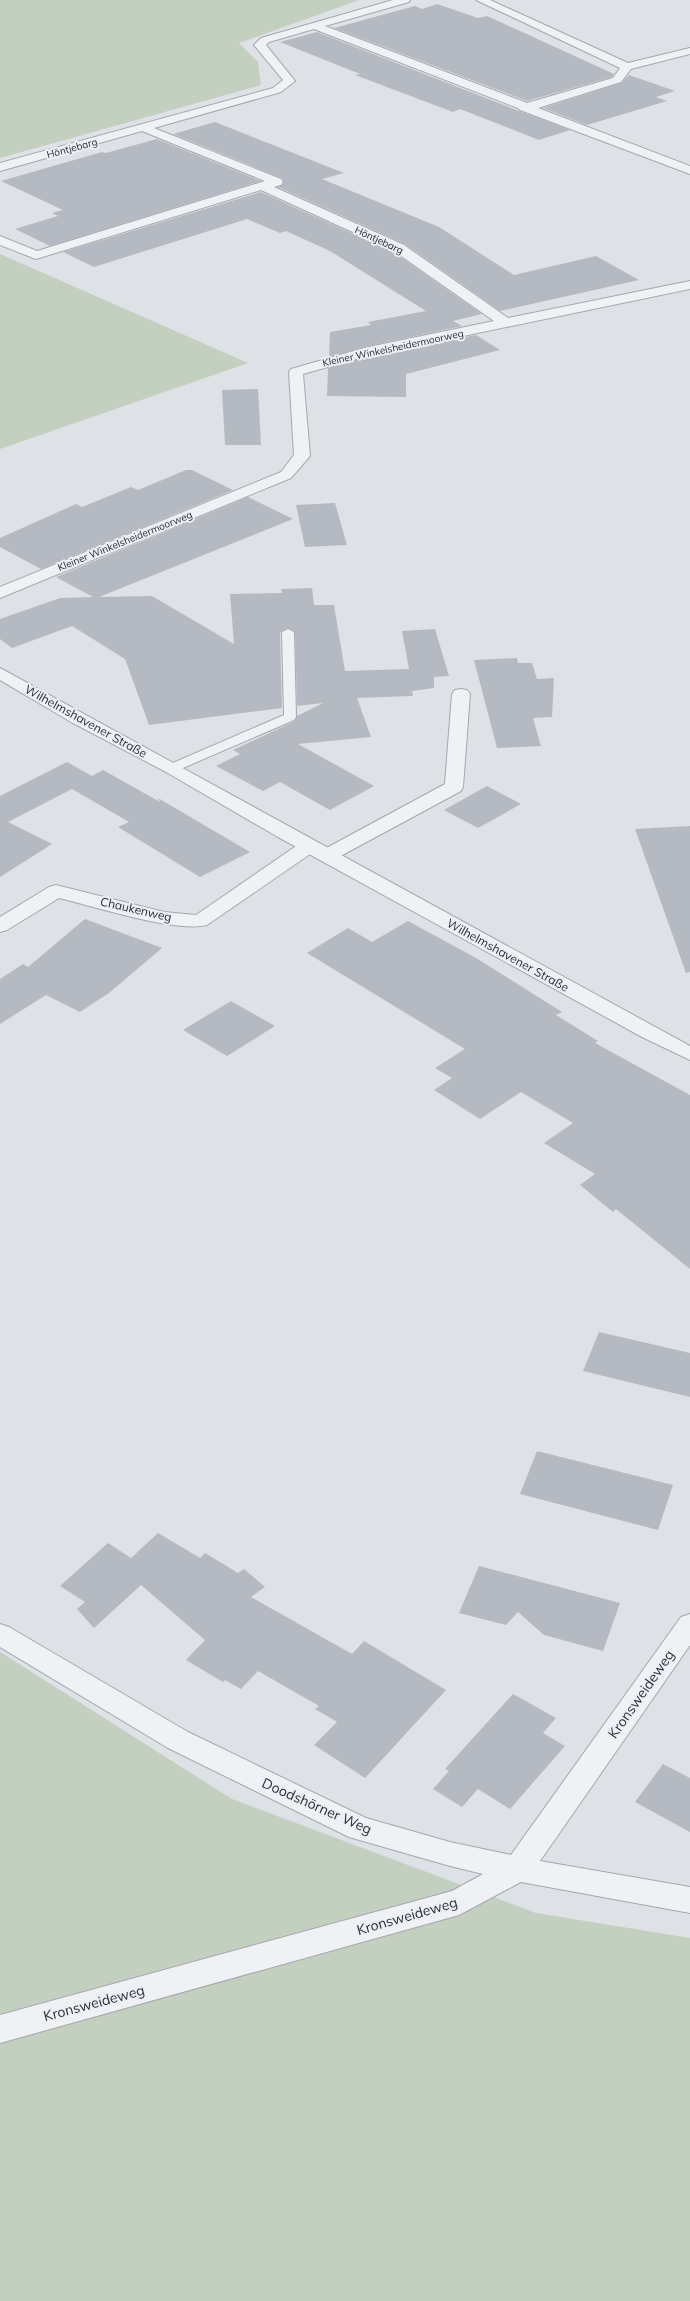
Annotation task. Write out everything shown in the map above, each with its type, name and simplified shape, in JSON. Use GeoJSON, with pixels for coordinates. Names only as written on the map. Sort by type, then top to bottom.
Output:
{"type":"FeatureCollection","features":[{"type":"Feature","properties":{"kind":"street","name":"Höntjebarg"},"geometry":{"type":"LineString","coordinates":[[0,167],[277,90],[289,81],[260,45],[265,40],[405,0]]}},
{"type":"Feature","properties":{"kind":"street"},"geometry":{"type":"LineString","coordinates":[[481,0],[627,67],[690,52]]}},
{"type":"Feature","properties":{"kind":"street"},"geometry":{"type":"LineString","coordinates":[[315,26],[524,108],[690,170]]}},
{"type":"Feature","properties":{"kind":"street"},"geometry":{"type":"LineString","coordinates":[[524,108],[617,80],[627,67]]}},
{"type":"Feature","properties":{"kind":"street"},"geometry":{"type":"LineString","coordinates":[[0,240],[36,255],[277,182],[144,128]]}},
{"type":"Feature","properties":{"kind":"street","name":"Höntjebarg"},"geometry":{"type":"LineString","coordinates":[[262,186],[399,248],[507,324]]}},
{"type":"Feature","properties":{"kind":"street","name":"Kleiner Winkelsheidermoorweg"},"geometry":{"type":"LineString","coordinates":[[0,593],[286,475],[302,456],[296,372],[364,352],[507,324],[690,285]]}},
{"type":"Feature","properties":{"kind":"street","name":"Wilhelmshavener Straße"},"geometry":{"type":"LineString","coordinates":[[0,673],[77,718],[172,768],[309,846],[328,855],[648,1033],[690,1054]]}},
{"type":"Feature","properties":{"kind":"street"},"geometry":{"type":"LineString","coordinates":[[328,855],[454,787],[461,694]]}},
{"type":"Feature","properties":{"kind":"street","name":"Chaukenweg"},"geometry":{"type":"LineString","coordinates":[[0,926],[56,891],[164,918],[200,921],[309,846]]}},
{"type":"Feature","properties":{"kind":"street","name":"Kronsweideweg"},"geometry":{"type":"LineString","coordinates":[[0,2029],[459,1902],[518,1870],[690,1624]]}},
{"type":"Feature","properties":{"kind":"street","name":"Doodshörner Weg"},"geometry":{"type":"LineString","coordinates":[[0,1634],[178,1740],[359,1828],[450,1854],[518,1870],[690,1900]]}},
{"type":"Feature","properties":{"kind":"lane"},"geometry":{"type":"LineString","coordinates":[[172,768],[290,718],[288,632]]}},
{"type":"Feature","properties":{"kind":"green space"},"geometry":{"type":"Polygon","coordinates":[[[0,0],[359,0],[239,43],[258,62],[261,85],[0,158],[0,0]]]}},
{"type":"Feature","properties":{"kind":"green space"},"geometry":{"type":"Polygon","coordinates":[[[0,254],[248,363],[0,449],[0,254]]]}},
{"type":"Feature","properties":{"kind":"green space"},"geometry":{"type":"Polygon","coordinates":[[[0,1652],[232,1799],[536,1913],[690,1938],[690,2301],[0,2301],[0,1652]]]}},
{"type":"Feature","properties":{"kind":"building"},"geometry":{"type":"Polygon","coordinates":[[[437,4],[478,18],[487,16],[614,74],[612,77],[527,101],[334,28],[415,6],[422,9],[437,4]]]}},
{"type":"Feature","properties":{"kind":"building"},"geometry":{"type":"Polygon","coordinates":[[[317,32],[570,130],[539,140],[460,109],[453,112],[355,75],[360,74],[280,42],[317,32]]]}},
{"type":"Feature","properties":{"kind":"building"},"geometry":{"type":"Polygon","coordinates":[[[629,75],[675,91],[656,97],[667,101],[587,125],[543,108],[621,83],[629,75]]]}},
{"type":"Feature","properties":{"kind":"building"},"geometry":{"type":"Polygon","coordinates":[[[215,122],[344,173],[322,179],[439,227],[514,275],[596,256],[639,280],[500,311],[405,244],[278,187],[284,183],[282,178],[173,134],[215,122]]]}},
{"type":"Feature","properties":{"kind":"building"},"geometry":{"type":"Polygon","coordinates":[[[157,139],[261,181],[50,246],[15,229],[58,216],[52,213],[63,210],[1,181],[102,152],[106,153],[157,139]]]}},
{"type":"Feature","properties":{"kind":"building"},"geometry":{"type":"Polygon","coordinates":[[[261,192],[393,252],[482,314],[453,321],[462,326],[364,347],[329,357],[330,332],[371,325],[368,322],[426,311],[330,251],[286,231],[280,233],[247,219],[94,267],[63,252],[261,192]]]}},
{"type":"Feature","properties":{"kind":"building"},"geometry":{"type":"Polygon","coordinates":[[[476,335],[500,350],[406,374],[406,397],[327,396],[328,368],[367,357],[476,335]]]}},
{"type":"Feature","properties":{"kind":"building"},"geometry":{"type":"Polygon","coordinates":[[[258,389],[261,445],[225,445],[222,390],[258,389]]]}},
{"type":"Feature","properties":{"kind":"building"},"geometry":{"type":"Polygon","coordinates":[[[186,470],[192,470],[233,490],[41,569],[0,547],[0,538],[76,504],[82,507],[131,487],[138,490],[186,470]]]}},
{"type":"Feature","properties":{"kind":"building"},"geometry":{"type":"Polygon","coordinates":[[[248,497],[293,519],[99,597],[152,596],[234,644],[230,594],[282,593],[281,589],[312,588],[314,605],[334,605],[345,671],[409,669],[402,631],[435,629],[449,676],[434,677],[434,688],[412,691],[413,696],[357,698],[371,737],[298,744],[374,786],[330,810],[280,782],[263,791],[216,766],[240,754],[233,750],[295,721],[297,716],[323,703],[297,706],[295,631],[287,628],[280,632],[282,708],[149,725],[125,659],[72,626],[12,648],[0,639],[0,619],[60,598],[93,597],[56,577],[248,497]]]}},
{"type":"Feature","properties":{"kind":"building"},"geometry":{"type":"Polygon","coordinates":[[[335,503],[347,545],[305,547],[296,505],[335,503]]]}},
{"type":"Feature","properties":{"kind":"building"},"geometry":{"type":"Polygon","coordinates":[[[517,658],[518,663],[532,663],[537,679],[554,678],[552,717],[533,718],[541,746],[497,748],[474,660],[517,658]]]}},
{"type":"Feature","properties":{"kind":"building"},"geometry":{"type":"Polygon","coordinates":[[[67,762],[92,776],[103,770],[160,802],[158,798],[250,852],[200,877],[118,827],[129,822],[72,789],[8,822],[52,844],[0,877],[0,796],[67,762]]]}},
{"type":"Feature","properties":{"kind":"building"},"geometry":{"type":"Polygon","coordinates":[[[487,786],[521,804],[478,828],[444,810],[487,786]]]}},
{"type":"Feature","properties":{"kind":"building"},"geometry":{"type":"Polygon","coordinates":[[[690,826],[690,972],[686,973],[635,829],[690,826]]]}},
{"type":"Feature","properties":{"kind":"building"},"geometry":{"type":"Polygon","coordinates":[[[85,919],[162,948],[109,993],[80,1012],[46,995],[0,1024],[0,979],[23,964],[28,967],[85,919]]]}},
{"type":"Feature","properties":{"kind":"building"},"geometry":{"type":"Polygon","coordinates":[[[408,921],[476,958],[562,1012],[556,1015],[598,1041],[595,1043],[690,1095],[690,1269],[616,1209],[613,1212],[580,1185],[595,1174],[544,1143],[573,1123],[521,1092],[480,1119],[434,1090],[452,1078],[435,1068],[465,1049],[307,953],[348,928],[372,942],[408,921]]]}},
{"type":"Feature","properties":{"kind":"building"},"geometry":{"type":"Polygon","coordinates":[[[231,1001],[275,1026],[227,1056],[183,1030],[231,1001]]]}},
{"type":"Feature","properties":{"kind":"building"},"geometry":{"type":"Polygon","coordinates":[[[599,1332],[690,1353],[690,1397],[583,1371],[599,1332]]]}},
{"type":"Feature","properties":{"kind":"building"},"geometry":{"type":"Polygon","coordinates":[[[537,1451],[673,1485],[658,1530],[520,1494],[537,1451]]]}},
{"type":"Feature","properties":{"kind":"building"},"geometry":{"type":"Polygon","coordinates":[[[158,1533],[200,1558],[205,1553],[238,1573],[244,1569],[265,1587],[251,1597],[352,1654],[364,1641],[446,1690],[365,1778],[314,1745],[337,1722],[315,1709],[319,1706],[258,1671],[241,1689],[225,1680],[223,1682],[186,1660],[205,1640],[141,1585],[94,1628],[77,1609],[85,1602],[60,1586],[108,1543],[131,1558],[158,1533]]]}},
{"type":"Feature","properties":{"kind":"building"},"geometry":{"type":"Polygon","coordinates":[[[479,1566],[620,1603],[603,1651],[544,1635],[518,1612],[506,1625],[459,1613],[479,1566]]]}},
{"type":"Feature","properties":{"kind":"building"},"geometry":{"type":"Polygon","coordinates":[[[513,1694],[556,1718],[543,1733],[565,1746],[510,1809],[478,1789],[462,1807],[433,1789],[449,1771],[445,1769],[513,1694]]]}},
{"type":"Feature","properties":{"kind":"building"},"geometry":{"type":"Polygon","coordinates":[[[663,1764],[690,1778],[690,1832],[635,1802],[663,1764]]]}}]}
